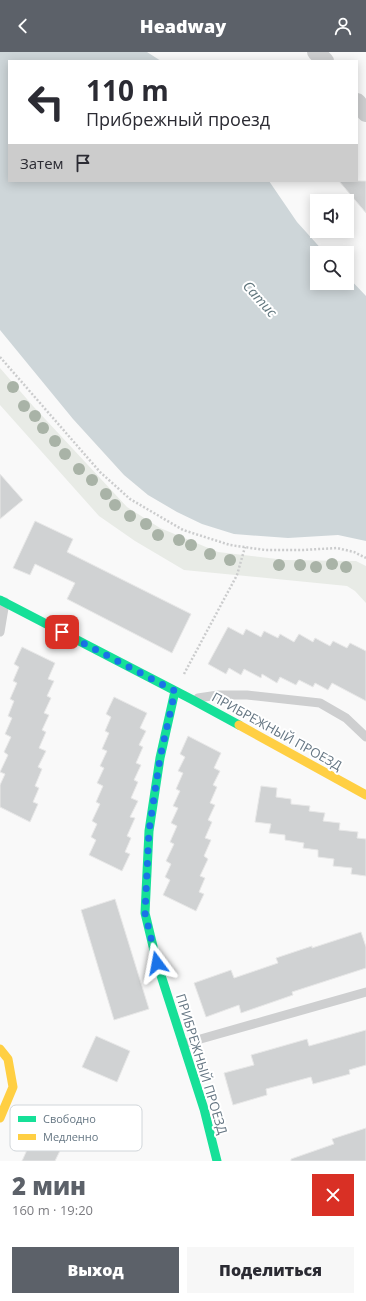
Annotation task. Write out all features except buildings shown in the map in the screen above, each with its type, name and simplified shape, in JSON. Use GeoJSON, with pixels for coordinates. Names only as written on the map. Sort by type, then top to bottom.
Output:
{"type":"FeatureCollection","features":[{"type":"Feature","properties":{"kind":"street"},"geometry":{"type":"LineString","coordinates":[[316,52],[324,60]]}},
{"type":"Feature","properties":{"kind":"street"},"geometry":{"type":"LineString","coordinates":[[358,103],[366,113]]}},
{"type":"Feature","properties":{"kind":"street","name":"ПРИБРЕЖНЫЙ ПРОЕЗД"},"geometry":{"type":"LineString","coordinates":[[2,601],[191,699],[366,795]]}},
{"type":"Feature","properties":{"kind":"street","name":"ПРИБРЕЖНЫЙ ПРОЕЗД"},"geometry":{"type":"LineString","coordinates":[[175,691],[160,758],[149,831],[145,913],[157,963],[204,1109],[217,1161]]}},
{"type":"Feature","properties":{"kind":"street"},"geometry":{"type":"LineString","coordinates":[[0,1049],[8,1059],[13,1087],[0,1118]]}},
{"type":"Feature","properties":{"kind":"lane"},"geometry":{"type":"LineString","coordinates":[[0,632],[2,601]]}},
{"type":"Feature","properties":{"kind":"lane"},"geometry":{"type":"LineString","coordinates":[[191,699],[218,695],[247,696],[320,703],[346,718],[366,737]]}},
{"type":"Feature","properties":{"kind":"lane"},"geometry":{"type":"LineString","coordinates":[[183,1044],[366,992]]}},
{"type":"Feature","properties":{"kind":"path"},"geometry":{"type":"LineString","coordinates":[[0,357],[100,472],[130,499],[183,530],[230,545],[280,550],[337,548],[354,552],[366,558]]}},
{"type":"Feature","properties":{"kind":"path"},"geometry":{"type":"LineString","coordinates":[[175,691],[237,576],[245,547]]}},
{"type":"Feature","properties":{"kind":"shaded area"},"geometry":{"type":"Polygon","coordinates":[[[0,368],[33,406],[127,507],[160,528],[218,552],[285,560],[356,561],[366,566],[366,603],[355,591],[347,586],[184,570],[135,541],[99,516],[0,405],[0,368]]]}},
{"type":"Feature","properties":{"kind":"water","name":"Сатис"},"geometry":{"type":"Polygon","coordinates":[[[0,52],[147,52],[159,60],[8,60],[8,182],[270,182],[297,222],[319,246],[310,246],[310,290],[354,290],[354,283],[366,296],[366,541],[338,535],[288,538],[234,534],[202,524],[177,512],[148,495],[124,475],[73,419],[0,330],[0,52]]]}},
{"type":"Feature","properties":{"kind":"traffic: fast"},"geometry":{"type":"LineString","coordinates":[[0,600],[239,725]]}},
{"type":"Feature","properties":{"kind":"traffic: fast"},"geometry":{"type":"LineString","coordinates":[[175,691],[160,758],[149,831],[145,913],[157,963],[204,1109],[217,1161]]}},
{"type":"Feature","properties":{"kind":"traffic: slow"},"geometry":{"type":"LineString","coordinates":[[239,725],[366,795]]}},
{"type":"Feature","properties":{"kind":"traffic: slow"},"geometry":{"type":"LineString","coordinates":[[0,1049],[8,1059],[13,1087],[0,1118]]}},
{"type":"Feature","properties":{"kind":"route"},"geometry":{"type":"LineString","coordinates":[[62,632],[175,691],[160,758],[149,831],[145,913],[157,963]]}}]}
